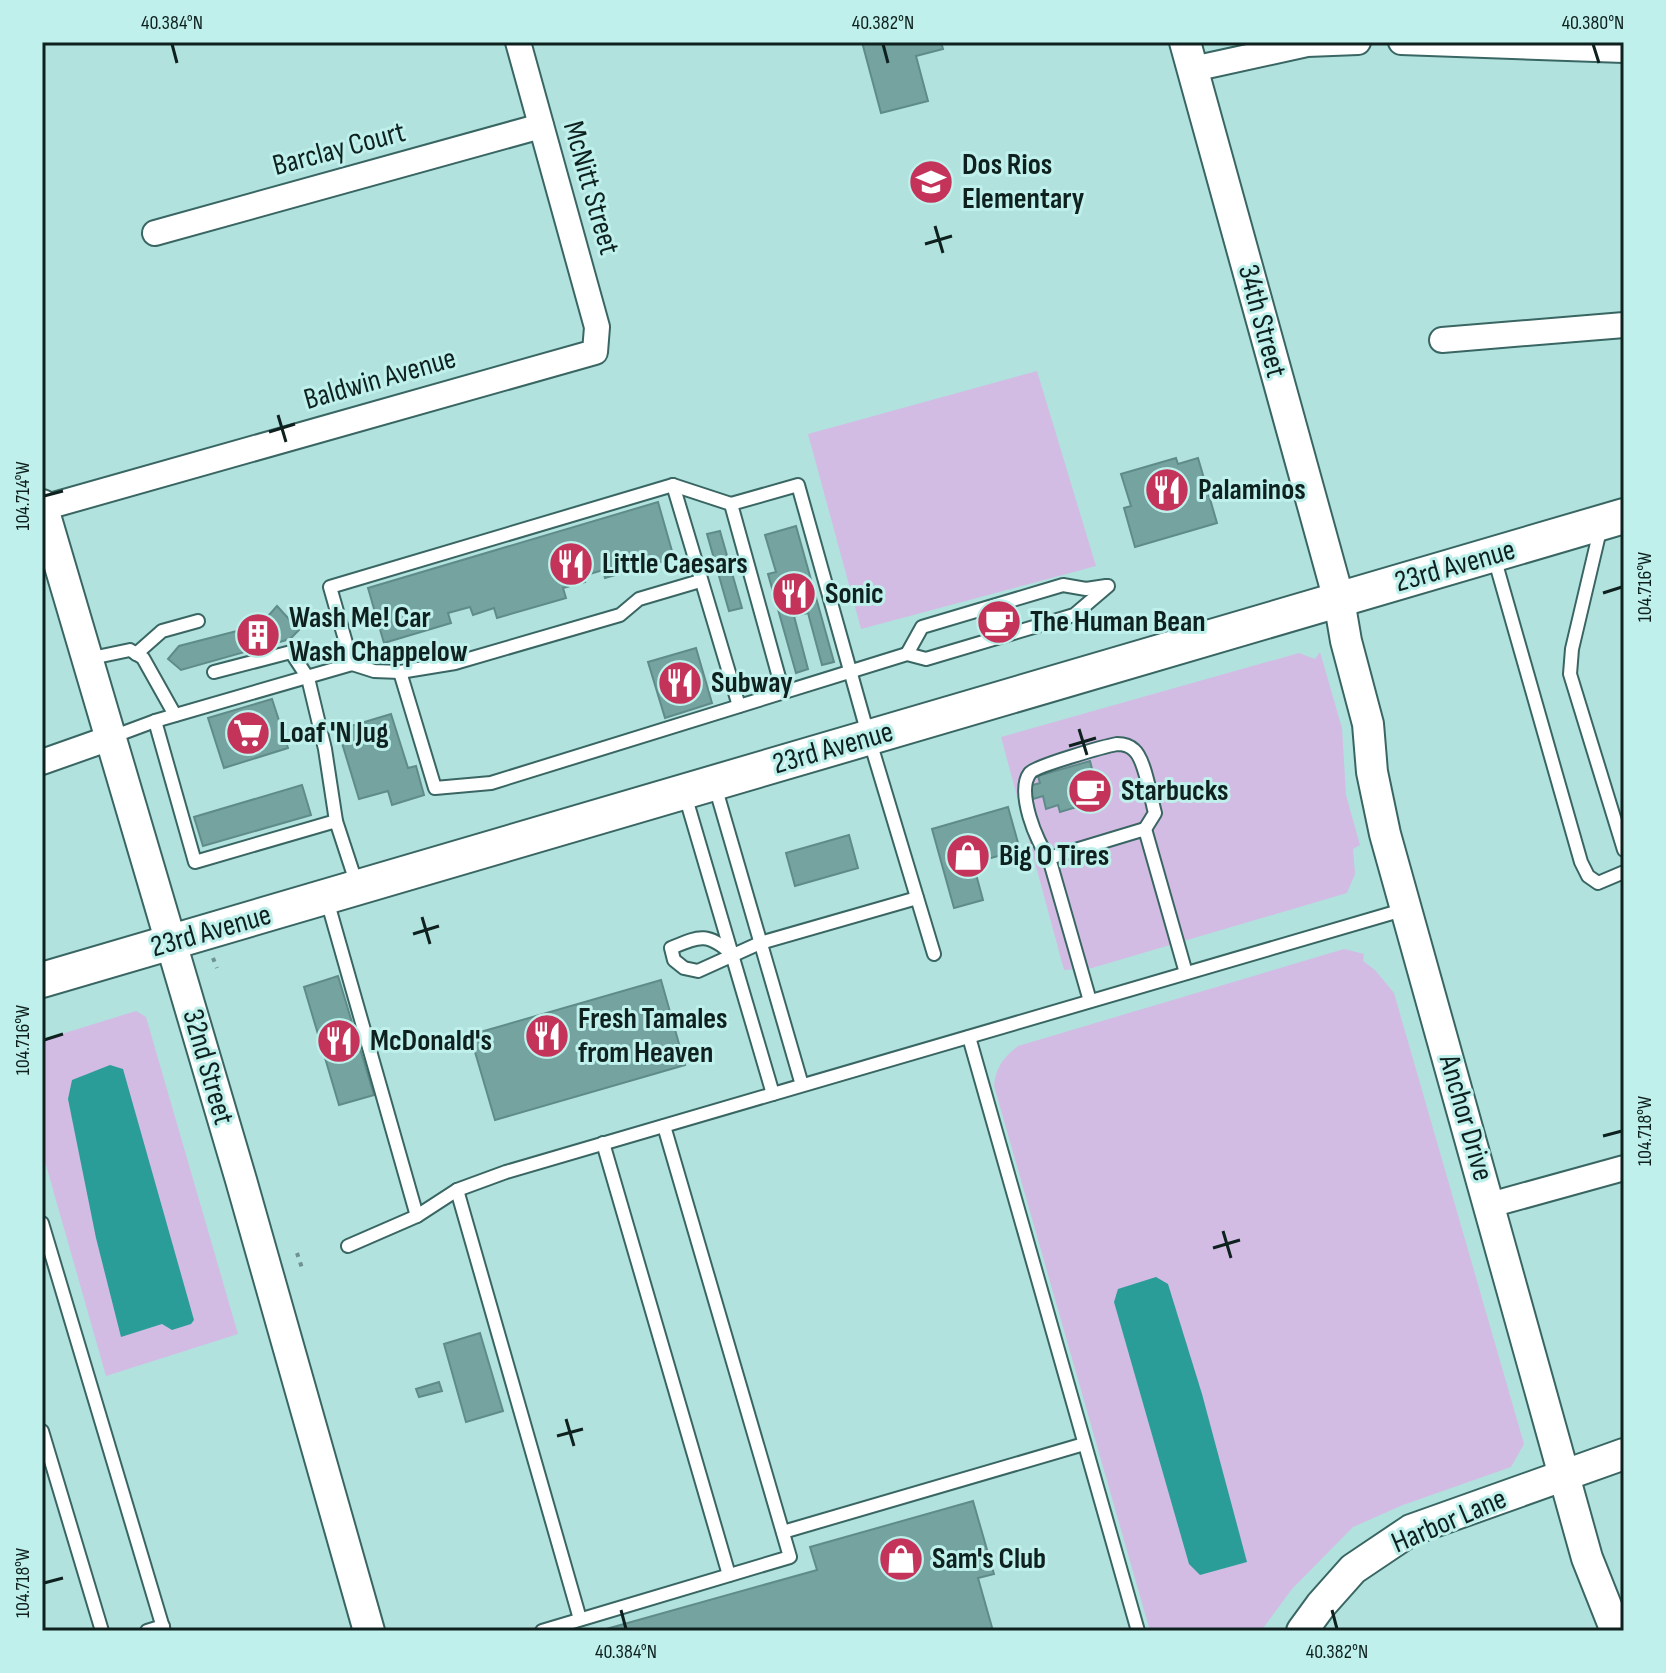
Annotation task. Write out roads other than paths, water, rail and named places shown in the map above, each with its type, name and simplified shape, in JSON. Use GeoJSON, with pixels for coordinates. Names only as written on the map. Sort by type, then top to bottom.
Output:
{"type":"FeatureCollection","features":[{"type":"Feature","properties":{"kind":"main road","name":"23rd Avenue"},"geometry":{"type":"LineString","coordinates":[[42,980],[1613,520]]}},
{"type":"Feature","properties":{"kind":"street","name":"McNitt Street"},"geometry":{"type":"LineString","coordinates":[[518,42],[597,327],[595,352]]}},
{"type":"Feature","properties":{"kind":"street"},"geometry":{"type":"LineString","coordinates":[[1189,56],[1358,42]]}},
{"type":"Feature","properties":{"kind":"street"},"geometry":{"type":"LineString","coordinates":[[1401,42],[1624,50]]}},
{"type":"Feature","properties":{"kind":"street","name":"34th Street"},"geometry":{"type":"LineString","coordinates":[[1189,56],[1339,600]]}},
{"type":"Feature","properties":{"kind":"street","name":"Barclay Court"},"geometry":{"type":"LineString","coordinates":[[155,233],[541,126]]}},
{"type":"Feature","properties":{"kind":"street"},"geometry":{"type":"LineString","coordinates":[[1442,340],[1624,325]]}},
{"type":"Feature","properties":{"kind":"street","name":"Baldwin Avenue"},"geometry":{"type":"LineString","coordinates":[[42,506],[595,352]]}},
{"type":"Feature","properties":{"kind":"street","name":"32nd Street"},"geometry":{"type":"LineString","coordinates":[[42,506],[369,1631]]}},
{"type":"Feature","properties":{"kind":"street","name":"Anchor Drive"},"geometry":{"type":"LineString","coordinates":[[1339,600],[1346,641],[1368,724],[1372,772],[1385,834],[1587,1558],[1616,1631]]}},
{"type":"Feature","properties":{"kind":"street"},"geometry":{"type":"LineString","coordinates":[[42,762],[110,738]]}},
{"type":"Feature","properties":{"kind":"street"},"geometry":{"type":"LineString","coordinates":[[1490,1205],[1624,1168]]}},
{"type":"Feature","properties":{"kind":"street","name":"Harbor Lane"},"geometry":{"type":"LineString","coordinates":[[1302,1631],[1353,1569],[1411,1530],[1624,1454]]}},
{"type":"Feature","properties":{"kind":"lane"},"geometry":{"type":"LineString","coordinates":[[673,485],[739,706]]}},
{"type":"Feature","properties":{"kind":"lane"},"geometry":{"type":"LineString","coordinates":[[352,664],[330,587],[673,485],[731,504],[798,485],[934,954]]}},
{"type":"Feature","properties":{"kind":"lane"},"geometry":{"type":"LineString","coordinates":[[731,504],[783,692]]}},
{"type":"Feature","properties":{"kind":"lane"},"geometry":{"type":"LineString","coordinates":[[1613,520],[1572,649],[1570,674],[1624,850]]}},
{"type":"Feature","properties":{"kind":"lane"},"geometry":{"type":"LineString","coordinates":[[1494,555],[1581,862],[1588,876],[1598,883],[1624,872]]}},
{"type":"Feature","properties":{"kind":"lane"},"geometry":{"type":"LineString","coordinates":[[110,738],[155,721],[352,664],[374,671],[400,672],[455,663],[620,615],[639,599],[700,581]]}},
{"type":"Feature","properties":{"kind":"lane"},"geometry":{"type":"LineString","coordinates":[[400,672],[435,788],[491,783],[907,654],[926,659],[1074,615],[1108,586],[1086,589],[1063,585],[922,627],[907,654]]}},
{"type":"Feature","properties":{"kind":"lane"},"geometry":{"type":"LineString","coordinates":[[136,654],[162,631],[198,621]]}},
{"type":"Feature","properties":{"kind":"lane"},"geometry":{"type":"LineString","coordinates":[[86,659],[130,650],[143,658],[175,715]]}},
{"type":"Feature","properties":{"kind":"lane"},"geometry":{"type":"LineString","coordinates":[[214,672],[291,652],[308,678],[325,749],[336,821],[344,961],[417,1216]]}},
{"type":"Feature","properties":{"kind":"lane"},"geometry":{"type":"LineString","coordinates":[[155,721],[195,862],[336,821]]}},
{"type":"Feature","properties":{"kind":"lane"},"geometry":{"type":"LineString","coordinates":[[1049,858],[1145,829],[1155,813],[1140,757],[1134,750],[1118,744],[1035,768],[1025,782],[1024,794],[1039,846],[1049,858],[1090,1001]]}},
{"type":"Feature","properties":{"kind":"lane"},"geometry":{"type":"LineString","coordinates":[[700,787],[760,943],[802,1085]]}},
{"type":"Feature","properties":{"kind":"lane"},"geometry":{"type":"LineString","coordinates":[[700,787],[732,954],[773,1094]]}},
{"type":"Feature","properties":{"kind":"lane"},"geometry":{"type":"LineString","coordinates":[[1145,829],[1186,973]]}},
{"type":"Feature","properties":{"kind":"lane"},"geometry":{"type":"LineString","coordinates":[[732,954],[760,943],[917,898]]}},
{"type":"Feature","properties":{"kind":"lane"},"geometry":{"type":"LineString","coordinates":[[348,1246],[417,1216],[457,1190],[603,1143],[1406,909]]}},
{"type":"Feature","properties":{"kind":"lane"},"geometry":{"type":"LineString","coordinates":[[969,1037],[1138,1631]]}},
{"type":"Feature","properties":{"kind":"lane"},"geometry":{"type":"LineString","coordinates":[[542,1631],[790,1557],[664,1126]]}},
{"type":"Feature","properties":{"kind":"lane"},"geometry":{"type":"LineString","coordinates":[[603,1143],[729,1575]]}},
{"type":"Feature","properties":{"kind":"lane"},"geometry":{"type":"LineString","coordinates":[[457,1190],[580,1619]]}},
{"type":"Feature","properties":{"kind":"lane"},"geometry":{"type":"LineString","coordinates":[[42,1223],[164,1629],[147,1631]]}},
{"type":"Feature","properties":{"kind":"lane"},"geometry":{"type":"LineString","coordinates":[[42,1277],[56,1273]]}},
{"type":"Feature","properties":{"kind":"lane"},"geometry":{"type":"LineString","coordinates":[[42,1431],[102,1631]]}},
{"type":"Feature","properties":{"kind":"lane"},"geometry":{"type":"LineString","coordinates":[[783,1532],[1084,1444]]}},
{"type":"Feature","properties":{"kind":"water"},"geometry":{"type":"Polygon","coordinates":[[[110,1065],[123,1069],[194,1320],[191,1324],[172,1330],[162,1324],[121,1337],[96,1238],[68,1099],[72,1080],[110,1065]]]}},
{"type":"Feature","properties":{"kind":"water"},"geometry":{"type":"Polygon","coordinates":[[[1156,1277],[1168,1284],[1202,1394],[1247,1562],[1200,1575],[1189,1564],[1114,1302],[1118,1289],[1156,1277]]]}},
{"type":"Feature","properties":{"kind":"place","name":"Dos Rios Elementary"},"geometry":{"type":"Point","coordinates":[931,182]}},
{"type":"Feature","properties":{"kind":"place","name":"Palaminos"},"geometry":{"type":"Point","coordinates":[1167,490]}},
{"type":"Feature","properties":{"kind":"place","name":"Little Caesars"},"geometry":{"type":"Point","coordinates":[571,564]}},
{"type":"Feature","properties":{"kind":"place","name":"Sonic"},"geometry":{"type":"Point","coordinates":[794,594]}},
{"type":"Feature","properties":{"kind":"place","name":"The Human Bean"},"geometry":{"type":"Point","coordinates":[999,622]}},
{"type":"Feature","properties":{"kind":"place","name":"Wash Me! Car Wash Chappelow"},"geometry":{"type":"Point","coordinates":[258,635]}},
{"type":"Feature","properties":{"kind":"place","name":"Subway"},"geometry":{"type":"Point","coordinates":[680,683]}},
{"type":"Feature","properties":{"kind":"place","name":"Loaf 'N Jug"},"geometry":{"type":"Point","coordinates":[248,733]}},
{"type":"Feature","properties":{"kind":"place","name":"Starbucks"},"geometry":{"type":"Point","coordinates":[1090,791]}},
{"type":"Feature","properties":{"kind":"place","name":"Big O Tires"},"geometry":{"type":"Point","coordinates":[968,856]}},
{"type":"Feature","properties":{"kind":"place","name":"Fresh Tamales from Heaven"},"geometry":{"type":"Point","coordinates":[547,1036]}},
{"type":"Feature","properties":{"kind":"place","name":"McDonald's"},"geometry":{"type":"Point","coordinates":[339,1041]}},
{"type":"Feature","properties":{"kind":"place","name":"Sam's Club"},"geometry":{"type":"Point","coordinates":[901,1559]}}]}
